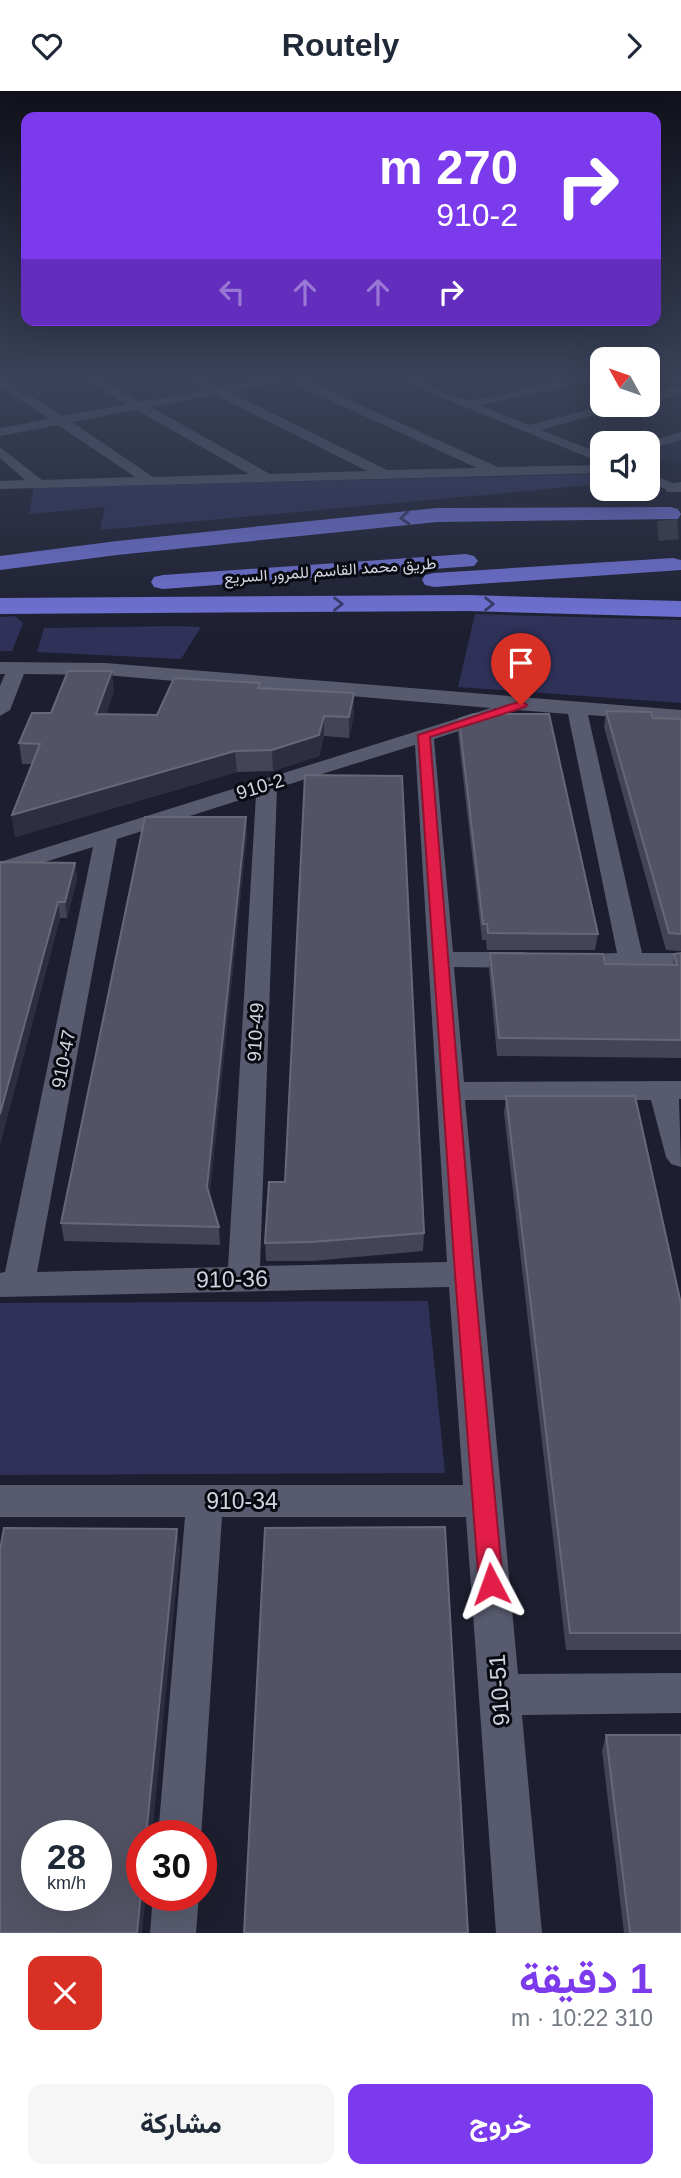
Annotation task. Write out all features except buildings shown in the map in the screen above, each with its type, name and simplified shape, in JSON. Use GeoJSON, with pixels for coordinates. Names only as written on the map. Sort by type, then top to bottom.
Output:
{"type":"FeatureCollection","features":[{"type":"Feature","properties":{"kind":"highway"},"geometry":{"type":"LineString","coordinates":[[0,563],[117,548],[437,515],[590,493]]}},
{"type":"Feature","properties":{"kind":"highway"},"geometry":{"type":"LineString","coordinates":[[437,515],[671,539]]}},
{"type":"Feature","properties":{"kind":"highway"},"geometry":{"type":"LineString","coordinates":[[534,537],[671,539]]}},
{"type":"Feature","properties":{"kind":"highway"},"geometry":{"type":"LineString","coordinates":[[2,602],[671,539]]}},
{"type":"Feature","properties":{"kind":"highway","name":"طريق محمد القاسم للمرور السريع"},"geometry":{"type":"LineString","coordinates":[[0,563],[479,540]]}},
{"type":"Feature","properties":{"kind":"highway"},"geometry":{"type":"LineString","coordinates":[[2,602],[585,605],[681,609]]}},
{"type":"Feature","properties":{"kind":"street"},"geometry":{"type":"LineString","coordinates":[[14,463],[38,484]]}},
{"type":"Feature","properties":{"kind":"street"},"geometry":{"type":"LineString","coordinates":[[124,463],[150,481]]}},
{"type":"Feature","properties":{"kind":"street"},"geometry":{"type":"LineString","coordinates":[[241,463],[267,478]]}},
{"type":"Feature","properties":{"kind":"street"},"geometry":{"type":"LineString","coordinates":[[363,463],[387,475]]}},
{"type":"Feature","properties":{"kind":"street"},"geometry":{"type":"LineString","coordinates":[[478,463],[498,472]]}},
{"type":"Feature","properties":{"kind":"street"},"geometry":{"type":"LineString","coordinates":[[0,485],[498,472],[576,463]]}},
{"type":"Feature","properties":{"kind":"street"},"geometry":{"type":"LineString","coordinates":[[0,710],[8,668],[105,669],[681,716]]}},
{"type":"Feature","properties":{"kind":"street","name":"910-2"},"geometry":{"type":"LineString","coordinates":[[0,869],[521,705]]}},
{"type":"Feature","properties":{"kind":"street"},"geometry":{"type":"LineString","coordinates":[[576,709],[631,960]]}},
{"type":"Feature","properties":{"kind":"street","name":"910-51"},"geometry":{"type":"LineString","coordinates":[[424,735],[464,1274],[519,1933]]}},
{"type":"Feature","properties":{"kind":"street","name":"910-49"},"geometry":{"type":"LineString","coordinates":[[243,1279],[267,784]]}},
{"type":"Feature","properties":{"kind":"street","name":"910-47"},"geometry":{"type":"LineString","coordinates":[[10,1285],[107,834]]}},
{"type":"Feature","properties":{"kind":"street"},"geometry":{"type":"LineString","coordinates":[[442,960],[681,961]]}},
{"type":"Feature","properties":{"kind":"street"},"geometry":{"type":"LineString","coordinates":[[452,1091],[671,1090],[681,1157]]}},
{"type":"Feature","properties":{"kind":"street","name":"910-36"},"geometry":{"type":"LineString","coordinates":[[10,1285],[464,1274]]}},
{"type":"Feature","properties":{"kind":"street","name":"910-34"},"geometry":{"type":"LineString","coordinates":[[0,1501],[485,1501]]}},
{"type":"Feature","properties":{"kind":"street"},"geometry":{"type":"LineString","coordinates":[[181,1820],[205,1501]]}},
{"type":"Feature","properties":{"kind":"street"},"geometry":{"type":"LineString","coordinates":[[499,1695],[681,1693]]}},
{"type":"Feature","properties":{"kind":"street"},"geometry":{"type":"LineString","coordinates":[[173,1933],[175,1911]]}},
{"type":"Feature","properties":{"kind":"shaded area"},"geometry":{"type":"Polygon","coordinates":[[[590,474],[590,485],[100,530],[105,507],[29,514],[34,488],[590,474]]]}},
{"type":"Feature","properties":{"kind":"shaded area"},"geometry":{"type":"Polygon","coordinates":[[[475,614],[681,620],[681,703],[458,687],[475,614]]]}},
{"type":"Feature","properties":{"kind":"shaded area"},"geometry":{"type":"Polygon","coordinates":[[[15,616],[23,623],[12,651],[0,651],[0,617],[15,616]]]}},
{"type":"Feature","properties":{"kind":"shaded area"},"geometry":{"type":"Polygon","coordinates":[[[201,627],[181,659],[37,652],[44,628],[201,627]]]}},
{"type":"Feature","properties":{"kind":"shaded area"},"geometry":{"type":"Polygon","coordinates":[[[428,1301],[445,1473],[0,1475],[0,1303],[428,1301]]]}},
{"type":"Feature","properties":{"kind":"tunnel"},"geometry":{"type":"LineString","coordinates":[[658,531],[681,529]]}},
{"type":"Feature","properties":{"kind":"route"},"geometry":{"type":"LineString","coordinates":[[491,1584],[464,1274],[424,735],[521,705]]}}]}
